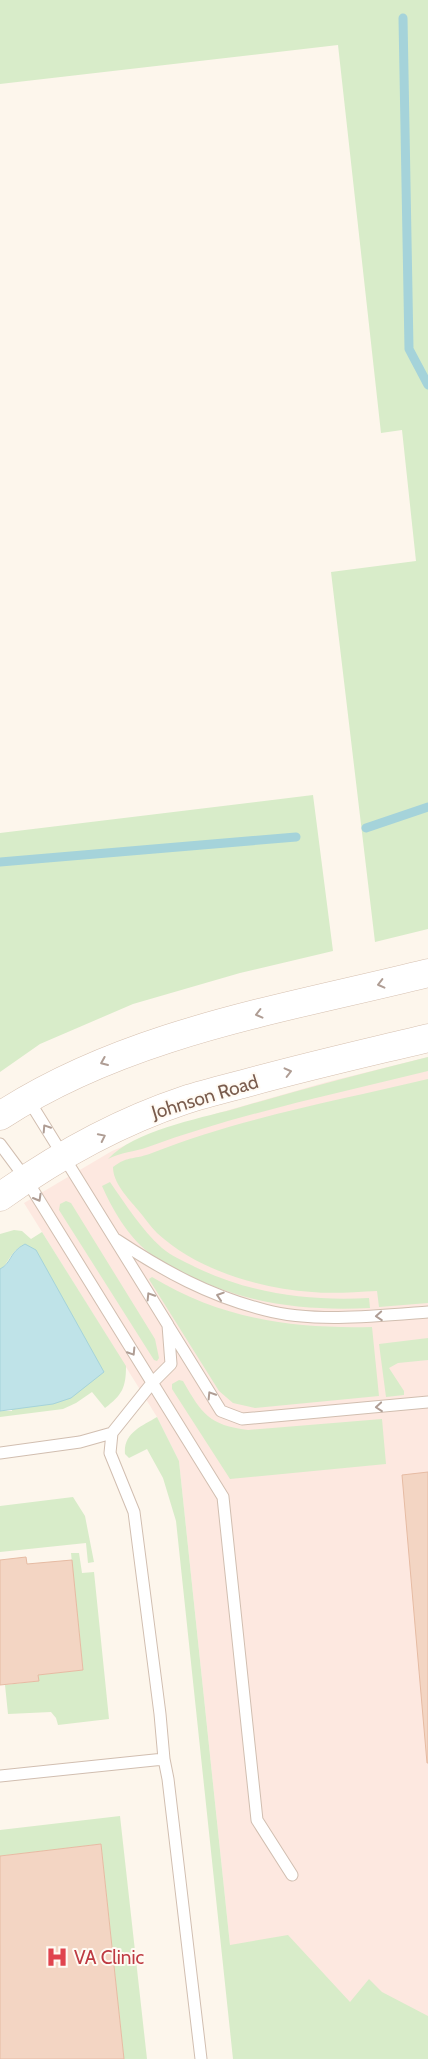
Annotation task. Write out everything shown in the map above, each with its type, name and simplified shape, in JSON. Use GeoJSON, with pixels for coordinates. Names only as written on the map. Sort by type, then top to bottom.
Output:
{"type":"FeatureCollection","features":[{"type":"Feature","properties":{"kind":"main road"},"geometry":{"type":"LineString","coordinates":[[0,1116],[70,1076],[119,1056],[178,1036],[254,1015],[428,973]]}},
{"type":"Feature","properties":{"kind":"main road","name":"Johnson Road"},"geometry":{"type":"LineString","coordinates":[[0,1198],[26,1179],[64,1156],[142,1117],[185,1100],[265,1078],[428,1038]]}},
{"type":"Feature","properties":{"kind":"lane"},"geometry":{"type":"LineString","coordinates":[[28,1099],[221,1412],[242,1419],[428,1402]]}},
{"type":"Feature","properties":{"kind":"lane"},"geometry":{"type":"LineString","coordinates":[[0,1144],[26,1179],[223,1497],[257,1820],[292,1875]]}},
{"type":"Feature","properties":{"kind":"lane"},"geometry":{"type":"LineString","coordinates":[[114,1238],[163,1270],[211,1293],[266,1310],[316,1316],[374,1316],[428,1312]]}},
{"type":"Feature","properties":{"kind":"lane"},"geometry":{"type":"LineString","coordinates":[[168,1326],[171,1364],[112,1433],[110,1453],[134,1512],[201,2059]]}},
{"type":"Feature","properties":{"kind":"lane"},"geometry":{"type":"LineString","coordinates":[[0,1453],[80,1442],[112,1433]]}},
{"type":"Feature","properties":{"kind":"lane"},"geometry":{"type":"LineString","coordinates":[[0,1776],[164,1759]]}},
{"type":"Feature","properties":{"kind":"shaded area"},"geometry":{"type":"Polygon","coordinates":[[[428,1057],[428,2059],[242,2059],[179,1461],[157,1417],[24,1203],[112,1151],[166,1128],[327,1082],[428,1057]]]}},
{"type":"Feature","properties":{"kind":"green space"},"geometry":{"type":"Polygon","coordinates":[[[0,0],[428,0],[428,929],[375,942],[331,572],[416,561],[402,430],[381,433],[338,45],[0,84],[0,0]]]}},
{"type":"Feature","properties":{"kind":"green space"},"geometry":{"type":"Polygon","coordinates":[[[313,795],[333,951],[240,973],[133,1004],[40,1044],[0,1072],[0,833],[313,795]]]}},
{"type":"Feature","properties":{"kind":"green space"},"geometry":{"type":"Polygon","coordinates":[[[428,1057],[428,1071],[322,1096],[217,1124],[108,1159],[119,1149],[133,1141],[167,1127],[428,1057]]]}},
{"type":"Feature","properties":{"kind":"green space"},"geometry":{"type":"Polygon","coordinates":[[[428,1079],[428,1303],[379,1307],[377,1291],[328,1293],[291,1290],[250,1281],[209,1267],[173,1246],[157,1233],[122,1190],[114,1173],[113,1167],[123,1161],[219,1130],[288,1111],[428,1079]]]}},
{"type":"Feature","properties":{"kind":"green space"},"geometry":{"type":"Polygon","coordinates":[[[110,1182],[154,1241],[169,1253],[195,1267],[237,1284],[280,1294],[346,1299],[369,1298],[370,1308],[321,1308],[275,1303],[229,1292],[184,1273],[152,1255],[127,1230],[102,1186],[110,1182]]]}},
{"type":"Feature","properties":{"kind":"green space"},"geometry":{"type":"Polygon","coordinates":[[[66,1201],[71,1203],[155,1339],[159,1358],[157,1361],[154,1360],[59,1210],[60,1204],[66,1201]]]}},
{"type":"Feature","properties":{"kind":"green space"},"geometry":{"type":"Polygon","coordinates":[[[14,1230],[22,1231],[31,1239],[42,1232],[126,1366],[122,1390],[105,1408],[92,1392],[63,1409],[0,1417],[0,1411],[12,1411],[25,1244],[14,1252],[2,1269],[0,1269],[0,1234],[14,1230]]]}},
{"type":"Feature","properties":{"kind":"green space"},"geometry":{"type":"Polygon","coordinates":[[[152,1277],[204,1303],[258,1319],[314,1326],[372,1327],[379,1396],[255,1408],[233,1403],[219,1391],[150,1281],[149,1279],[152,1277]]]}},
{"type":"Feature","properties":{"kind":"green space"},"geometry":{"type":"Polygon","coordinates":[[[428,1338],[428,1360],[398,1363],[389,1368],[404,1391],[404,1395],[386,1397],[379,1344],[428,1338]]]}},
{"type":"Feature","properties":{"kind":"green space"},"geometry":{"type":"Polygon","coordinates":[[[179,1380],[183,1381],[196,1402],[208,1416],[224,1425],[235,1428],[248,1430],[382,1419],[386,1464],[230,1479],[172,1389],[172,1384],[179,1380]]]}},
{"type":"Feature","properties":{"kind":"green space"},"geometry":{"type":"Polygon","coordinates":[[[157,1417],[179,1461],[230,1945],[288,1935],[350,2002],[369,1979],[382,1992],[428,2016],[428,2059],[233,2059],[176,1521],[163,1478],[147,1449],[129,1458],[125,1454],[125,1447],[130,1435],[157,1417]]]}},
{"type":"Feature","properties":{"kind":"green space"},"geometry":{"type":"Polygon","coordinates":[[[73,1497],[85,1516],[94,1562],[88,1563],[86,1543],[0,1552],[0,1506],[73,1497]]]}},
{"type":"Feature","properties":{"kind":"green space"},"geometry":{"type":"Polygon","coordinates":[[[71,1553],[79,1553],[82,1573],[94,1572],[109,1719],[58,1725],[56,1718],[51,1712],[8,1714],[5,1685],[38,1681],[38,1675],[83,1670],[71,1553]]]}},
{"type":"Feature","properties":{"kind":"green space"},"geometry":{"type":"Polygon","coordinates":[[[120,1816],[147,2059],[124,2059],[101,1844],[0,1856],[0,1830],[120,1816]]]}},
{"type":"Feature","properties":{"kind":"water"},"geometry":{"type":"Polygon","coordinates":[[[25,1244],[36,1250],[104,1372],[71,1398],[53,1404],[0,1411],[0,1269],[7,1264],[16,1250],[25,1244]]]}},
{"type":"Feature","properties":{"kind":"building"},"geometry":{"type":"Polygon","coordinates":[[[428,1472],[428,1763],[427,1763],[402,1475],[428,1472]]]}},
{"type":"Feature","properties":{"kind":"building"},"geometry":{"type":"Polygon","coordinates":[[[26,1557],[27,1564],[72,1560],[83,1670],[38,1675],[39,1681],[0,1685],[0,1560],[26,1557]]]}},
{"type":"Feature","properties":{"kind":"building","name":"VA Clinic"},"geometry":{"type":"Polygon","coordinates":[[[101,1844],[124,2059],[0,2059],[0,1856],[101,1844]]]}},
{"type":"Feature","properties":{"kind":"waterway"},"geometry":{"type":"LineString","coordinates":[[403,18],[409,349],[428,385]]}},
{"type":"Feature","properties":{"kind":"waterway"},"geometry":{"type":"LineString","coordinates":[[366,828],[428,807]]}},
{"type":"Feature","properties":{"kind":"waterway"},"geometry":{"type":"LineString","coordinates":[[0,862],[296,837]]}},
{"type":"Feature","properties":{"kind":"place","name":"VA Clinic"},"geometry":{"type":"Point","coordinates":[57,1957]}}]}
